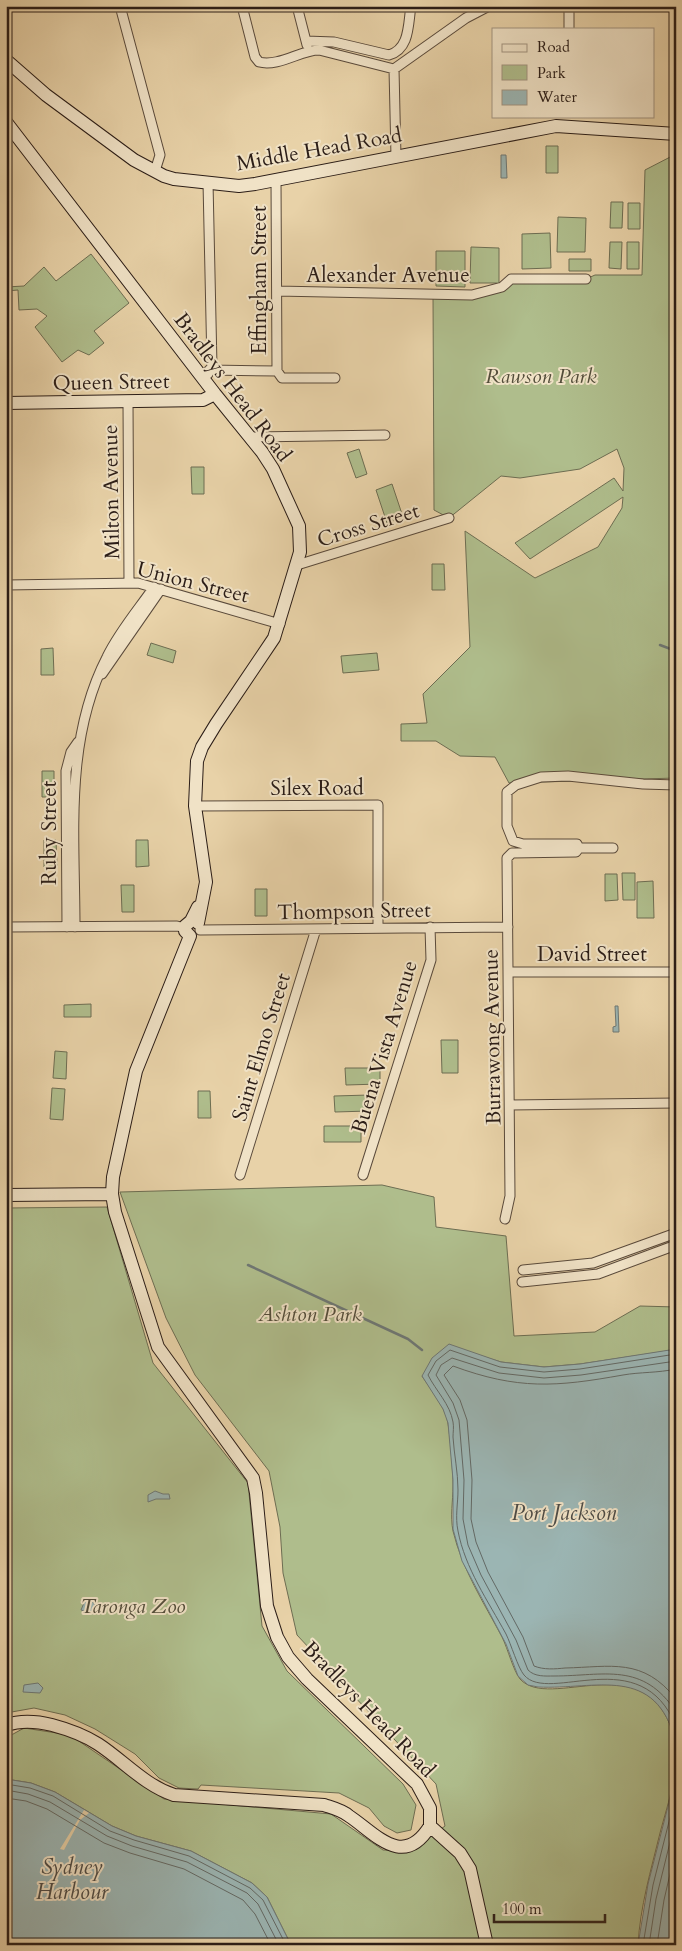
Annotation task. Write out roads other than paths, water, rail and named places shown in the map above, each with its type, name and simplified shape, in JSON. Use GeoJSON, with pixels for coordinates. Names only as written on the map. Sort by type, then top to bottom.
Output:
{"type":"FeatureCollection","features":[{"type":"Feature","properties":{"kind":"main road","name":"Middle Head Road"},"geometry":{"type":"LineString","coordinates":[[6,60],[46,96],[134,160],[174,179],[239,186],[556,126],[569,121],[676,134]]}},
{"type":"Feature","properties":{"kind":"main road","name":"Bradleys Head Road"},"geometry":{"type":"LineString","coordinates":[[6,122],[207,375],[215,394],[273,469],[298,520],[301,542],[297,565],[280,624],[270,646],[202,747],[195,778],[194,806],[206,882],[202,904],[136,1071],[113,1177],[112,1194],[158,1347],[253,1478],[267,1606],[277,1637],[288,1657],[307,1679],[416,1784],[430,1808],[430,1826]]}},
{"type":"Feature","properties":{"kind":"main road","name":"Queen Street"},"geometry":{"type":"LineString","coordinates":[[6,403],[203,400],[215,394]]}},
{"type":"Feature","properties":{"kind":"main road"},"geometry":{"type":"LineString","coordinates":[[6,1195],[112,1194]]}},
{"type":"Feature","properties":{"kind":"main road"},"geometry":{"type":"LineString","coordinates":[[6,1725],[28,1721],[44,1723],[83,1736],[109,1752],[153,1786],[174,1795],[324,1805],[342,1811],[377,1839],[393,1846],[402,1846],[417,1841],[430,1826],[460,1853],[470,1870],[487,1945]]}},
{"type":"Feature","properties":{"kind":"street"},"geometry":{"type":"LineString","coordinates":[[120,6],[160,155],[155,171]]}},
{"type":"Feature","properties":{"kind":"street"},"geometry":{"type":"LineString","coordinates":[[242,6],[255,57],[262,63],[299,56],[308,50],[322,50],[394,69]]}},
{"type":"Feature","properties":{"kind":"street"},"geometry":{"type":"LineString","coordinates":[[297,6],[308,50]]}},
{"type":"Feature","properties":{"kind":"street"},"geometry":{"type":"LineString","coordinates":[[306,40],[324,40],[389,55],[394,54],[405,43],[411,6]]}},
{"type":"Feature","properties":{"kind":"street"},"geometry":{"type":"LineString","coordinates":[[394,69],[466,18],[489,6]]}},
{"type":"Feature","properties":{"kind":"street"},"geometry":{"type":"LineString","coordinates":[[569,6],[569,28]]}},
{"type":"Feature","properties":{"kind":"street"},"geometry":{"type":"LineString","coordinates":[[394,69],[396,157]]}},
{"type":"Feature","properties":{"kind":"street","name":"Effingham Street"},"geometry":{"type":"LineString","coordinates":[[207,375],[277,371],[276,180]]}},
{"type":"Feature","properties":{"kind":"street"},"geometry":{"type":"LineString","coordinates":[[207,375],[212,366],[208,182]]}},
{"type":"Feature","properties":{"kind":"street","name":"Alexander Avenue"},"geometry":{"type":"LineString","coordinates":[[277,292],[472,295],[502,287],[511,279],[586,279]]}},
{"type":"Feature","properties":{"kind":"street"},"geometry":{"type":"LineString","coordinates":[[277,371],[282,378],[335,378]]}},
{"type":"Feature","properties":{"kind":"street","name":"Milton Avenue"},"geometry":{"type":"LineString","coordinates":[[128,402],[129,582]]}},
{"type":"Feature","properties":{"kind":"street"},"geometry":{"type":"LineString","coordinates":[[249,438],[385,435]]}},
{"type":"Feature","properties":{"kind":"street","name":"Cross Street"},"geometry":{"type":"LineString","coordinates":[[297,565],[449,518]]}},
{"type":"Feature","properties":{"kind":"street","name":"Union Street"},"geometry":{"type":"LineString","coordinates":[[6,585],[129,582],[158,588],[280,624]]}},
{"type":"Feature","properties":{"kind":"street","name":"Ruby Street"},"geometry":{"type":"LineString","coordinates":[[71,927],[66,771],[71,752],[78,742],[96,682],[158,588]]}},
{"type":"Feature","properties":{"kind":"street"},"geometry":{"type":"LineString","coordinates":[[613,848],[579,848],[577,844],[522,844],[513,841],[507,826],[507,792],[516,785],[541,777],[568,776],[643,784],[676,785]]}},
{"type":"Feature","properties":{"kind":"street","name":"Silex Road"},"geometry":{"type":"LineString","coordinates":[[194,806],[378,806],[378,928]]}},
{"type":"Feature","properties":{"kind":"street","name":"Burrawong Avenue"},"geometry":{"type":"LineString","coordinates":[[505,1219],[510,1196],[508,854],[576,852],[579,848]]}},
{"type":"Feature","properties":{"kind":"street","name":"Thompson Street"},"geometry":{"type":"LineString","coordinates":[[6,927],[177,926],[193,928],[316,929],[508,927]]}},
{"type":"Feature","properties":{"kind":"street","name":"Buena Vista Avenue"},"geometry":{"type":"LineString","coordinates":[[363,1175],[431,960],[430,928]]}},
{"type":"Feature","properties":{"kind":"street","name":"Saint Elmo Street"},"geometry":{"type":"LineString","coordinates":[[240,1176],[316,929]]}},
{"type":"Feature","properties":{"kind":"street","name":"David Street"},"geometry":{"type":"LineString","coordinates":[[509,972],[676,972]]}},
{"type":"Feature","properties":{"kind":"street"},"geometry":{"type":"LineString","coordinates":[[510,1105],[676,1104]]}},
{"type":"Feature","properties":{"kind":"street"},"geometry":{"type":"LineString","coordinates":[[523,1270],[593,1263],[676,1233]]}},
{"type":"Feature","properties":{"kind":"street"},"geometry":{"type":"LineString","coordinates":[[522,1282],[598,1274],[676,1245]]}},
{"type":"Feature","properties":{"kind":"water"},"geometry":{"type":"Polygon","coordinates":[[[501,155],[506,155],[507,178],[501,178],[501,155]]]}},
{"type":"Feature","properties":{"kind":"water"},"geometry":{"type":"Polygon","coordinates":[[[615,1006],[618,1006],[619,1032],[613,1032],[613,1027],[616,1026],[615,1006]]]}},
{"type":"Feature","properties":{"kind":"water","name":"Port Jackson"},"geometry":{"type":"Polygon","coordinates":[[[449,1344],[501,1362],[544,1367],[580,1364],[676,1349],[676,1743],[667,1718],[654,1701],[639,1691],[621,1686],[602,1685],[538,1687],[528,1685],[518,1676],[506,1644],[462,1561],[453,1529],[453,1480],[448,1423],[443,1409],[422,1376],[432,1358],[449,1344]]]}},
{"type":"Feature","properties":{"kind":"water"},"geometry":{"type":"Polygon","coordinates":[[[155,1491],[169,1494],[170,1499],[156,1499],[148,1502],[148,1495],[155,1491]]]}},
{"type":"Feature","properties":{"kind":"water"},"geometry":{"type":"Polygon","coordinates":[[[86,1598],[91,1600],[98,1608],[94,1614],[81,1610],[86,1598]]]}},
{"type":"Feature","properties":{"kind":"water"},"geometry":{"type":"Polygon","coordinates":[[[38,1683],[43,1688],[40,1693],[23,1692],[24,1685],[38,1683]]]}},
{"type":"Feature","properties":{"kind":"water"},"geometry":{"type":"Polygon","coordinates":[[[676,1775],[676,1945],[638,1945],[648,1884],[676,1775]]]}},
{"type":"Feature","properties":{"kind":"water","name":"Sydney Harbour"},"geometry":{"type":"Polygon","coordinates":[[[6,1779],[31,1783],[55,1792],[112,1826],[136,1836],[191,1851],[252,1883],[267,1897],[291,1945],[6,1945],[6,1779]]]}},
{"type":"Feature","properties":{"kind":"waterway"},"geometry":{"type":"LineString","coordinates":[[660,645],[676,651]]}},
{"type":"Feature","properties":{"kind":"waterway"},"geometry":{"type":"LineString","coordinates":[[248,1265],[408,1339],[422,1350]]}},
{"type":"Feature","properties":{"kind":"park label","name":"Rawson Park"},"geometry":{"type":"Point","coordinates":[541,376]}},
{"type":"Feature","properties":{"kind":"park label","name":"Ashton Park"},"geometry":{"type":"Point","coordinates":[310,1314]}},
{"type":"Feature","properties":{"kind":"park label","name":"Taronga Zoo"},"geometry":{"type":"Point","coordinates":[133,1606]}}]}
